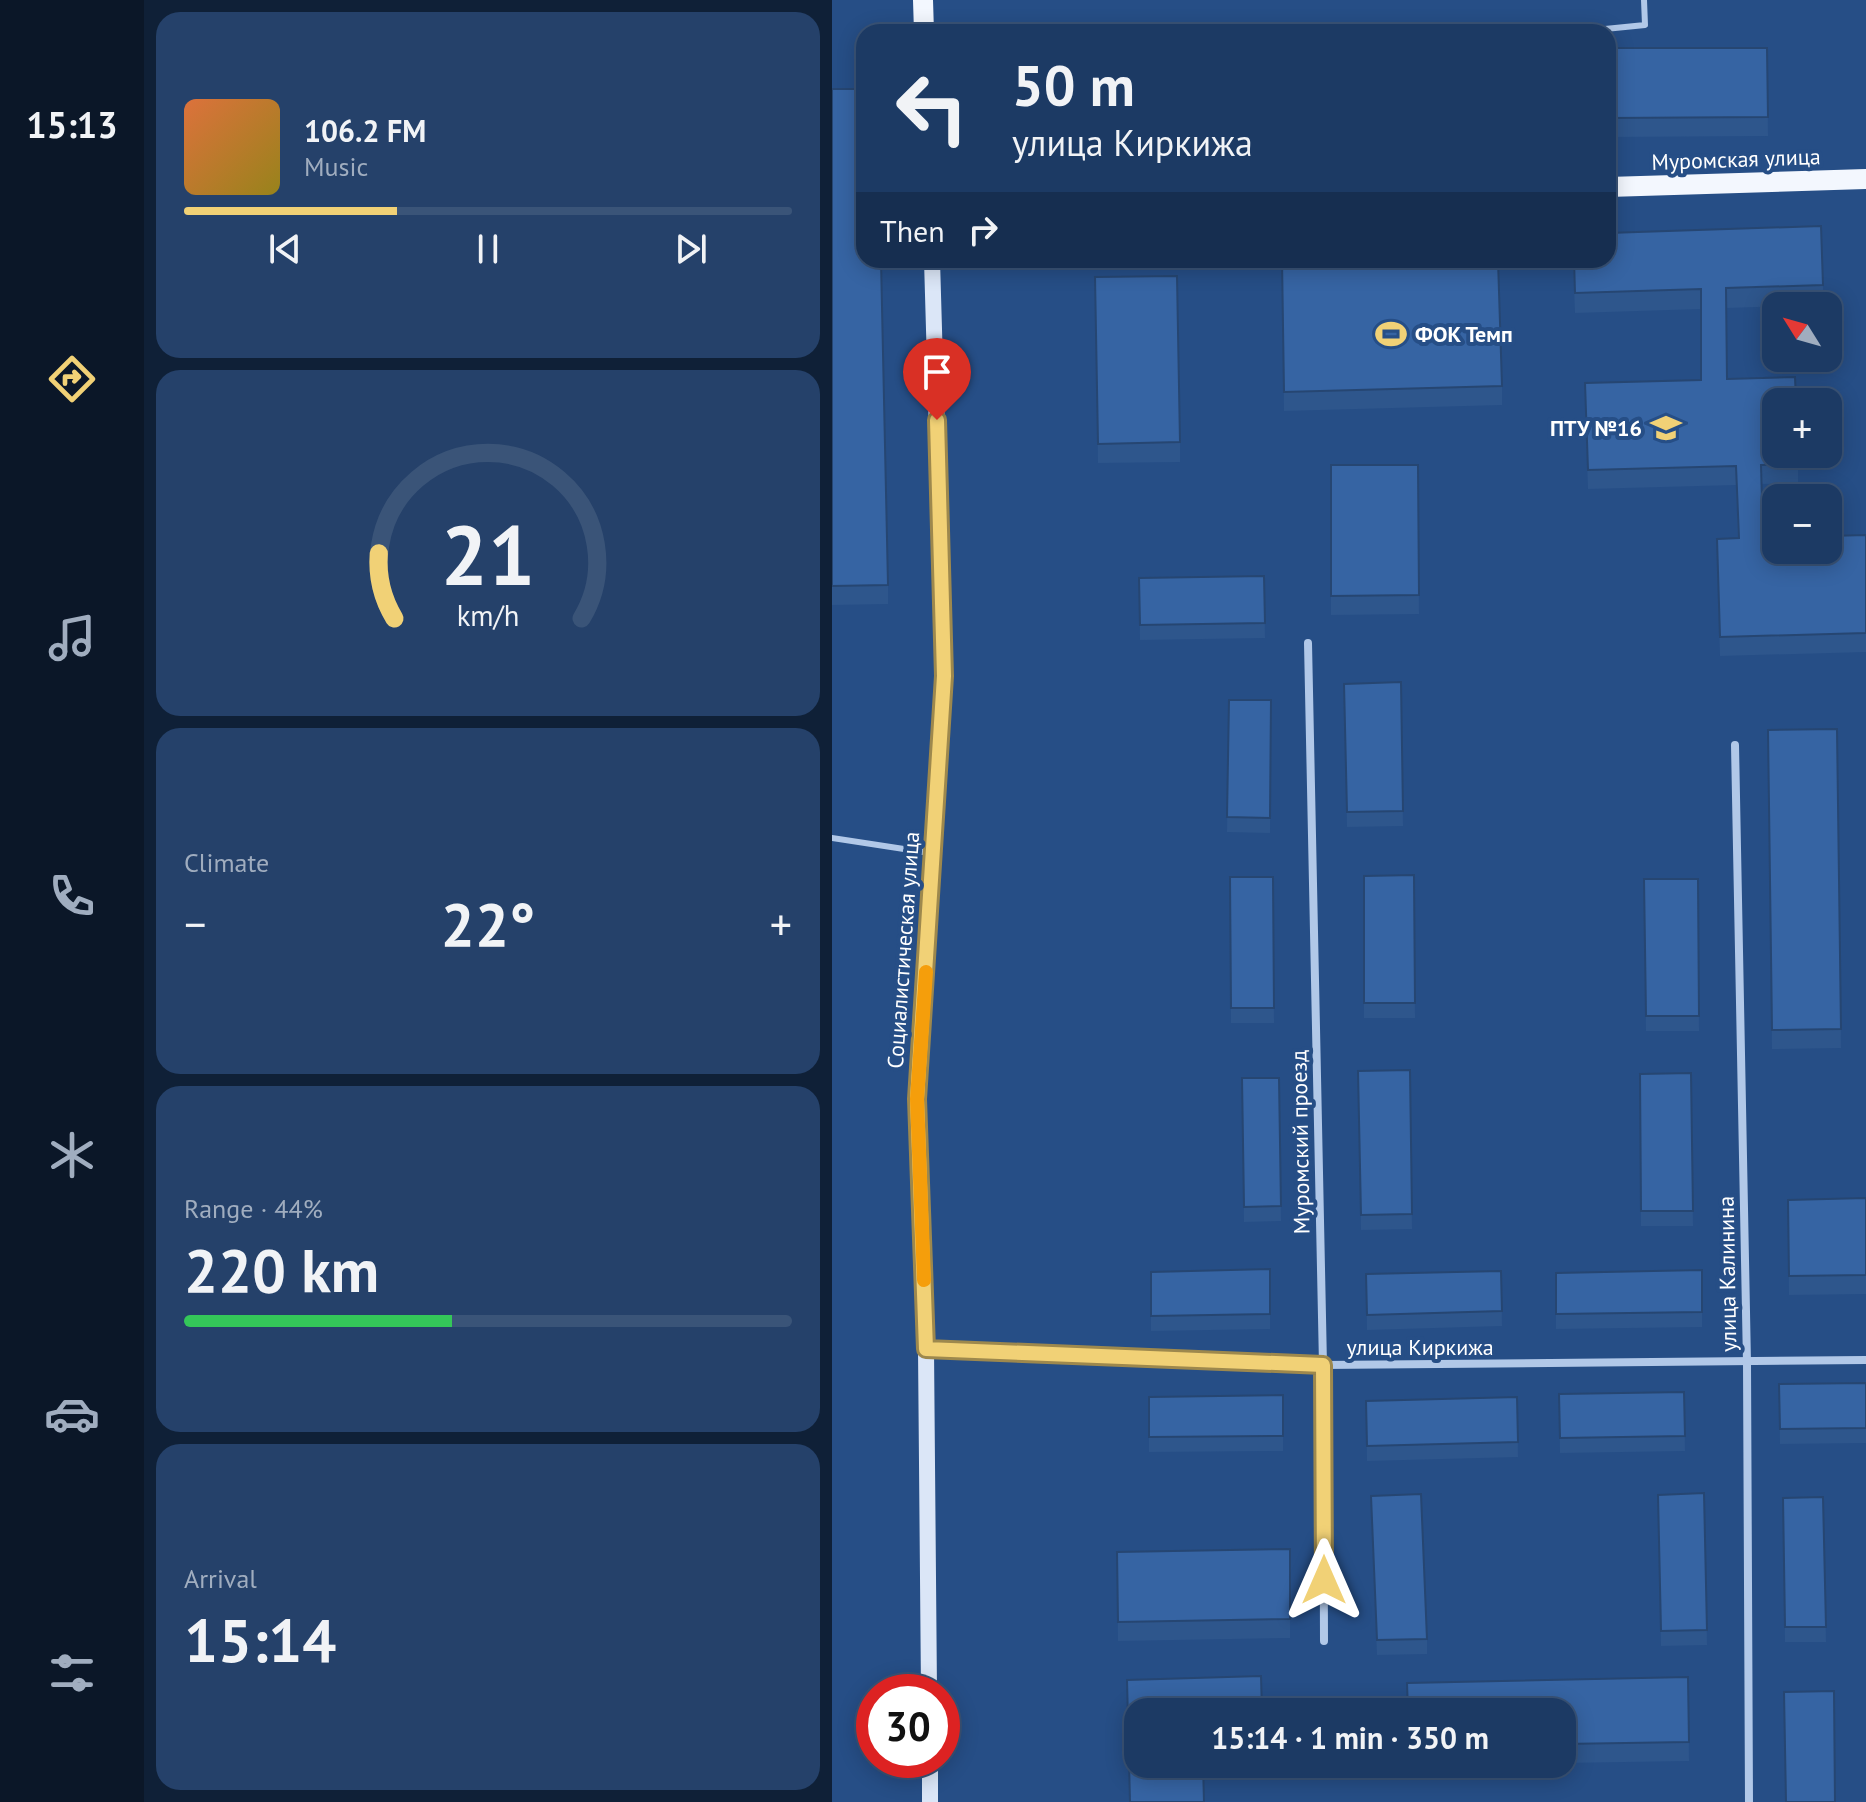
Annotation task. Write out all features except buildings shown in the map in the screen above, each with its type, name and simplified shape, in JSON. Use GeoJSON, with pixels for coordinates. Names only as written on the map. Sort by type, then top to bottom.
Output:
{"type":"FeatureCollection","features":[{"type":"Feature","properties":{"kind":"main road"},"geometry":{"type":"LineString","coordinates":[[923,0],[924,24]]}},
{"type":"Feature","properties":{"kind":"main road","name":"Муромская улица"},"geometry":{"type":"LineString","coordinates":[[1616,187],[1866,179]]}},
{"type":"Feature","properties":{"kind":"main road","name":"Социалистическая улица"},"geometry":{"type":"LineString","coordinates":[[929,1674],[926,1349],[917,1099],[944,676],[932,268]]}},
{"type":"Feature","properties":{"kind":"main road"},"geometry":{"type":"LineString","coordinates":[[930,1778],[930,1802]]}},
{"type":"Feature","properties":{"kind":"street","name":"Муромский проезд"},"geometry":{"type":"LineString","coordinates":[[1308,643],[1323,1365],[1324,1641]]}},
{"type":"Feature","properties":{"kind":"street","name":"улица Калинина"},"geometry":{"type":"LineString","coordinates":[[1735,745],[1747,1363],[1749,1802]]}},
{"type":"Feature","properties":{"kind":"street","name":"улица Киркижа"},"geometry":{"type":"LineString","coordinates":[[926,1349],[1323,1365],[1866,1360]]}},
{"type":"Feature","properties":{"kind":"lane"},"geometry":{"type":"LineString","coordinates":[[1616,28],[1645,25],[1644,0]]}},
{"type":"Feature","properties":{"kind":"lane"},"geometry":{"type":"LineString","coordinates":[[832,838],[934,854]]}},
{"type":"Feature","properties":{"kind":"slow traffic"},"geometry":{"type":"LineString","coordinates":[[924,1280],[917,1099],[926,972]]}},
{"type":"Feature","properties":{"kind":"place","name":"ФОК Темп"},"geometry":{"type":"Point","coordinates":[1391,334]}},
{"type":"Feature","properties":{"kind":"place","name":"ПТУ №16"},"geometry":{"type":"Point","coordinates":[1666,428]}},
{"type":"Feature","properties":{"kind":"route"},"geometry":{"type":"LineString","coordinates":[[937,420],[944,676],[917,1099],[926,1349],[1323,1365],[1324,1580]]}}]}
